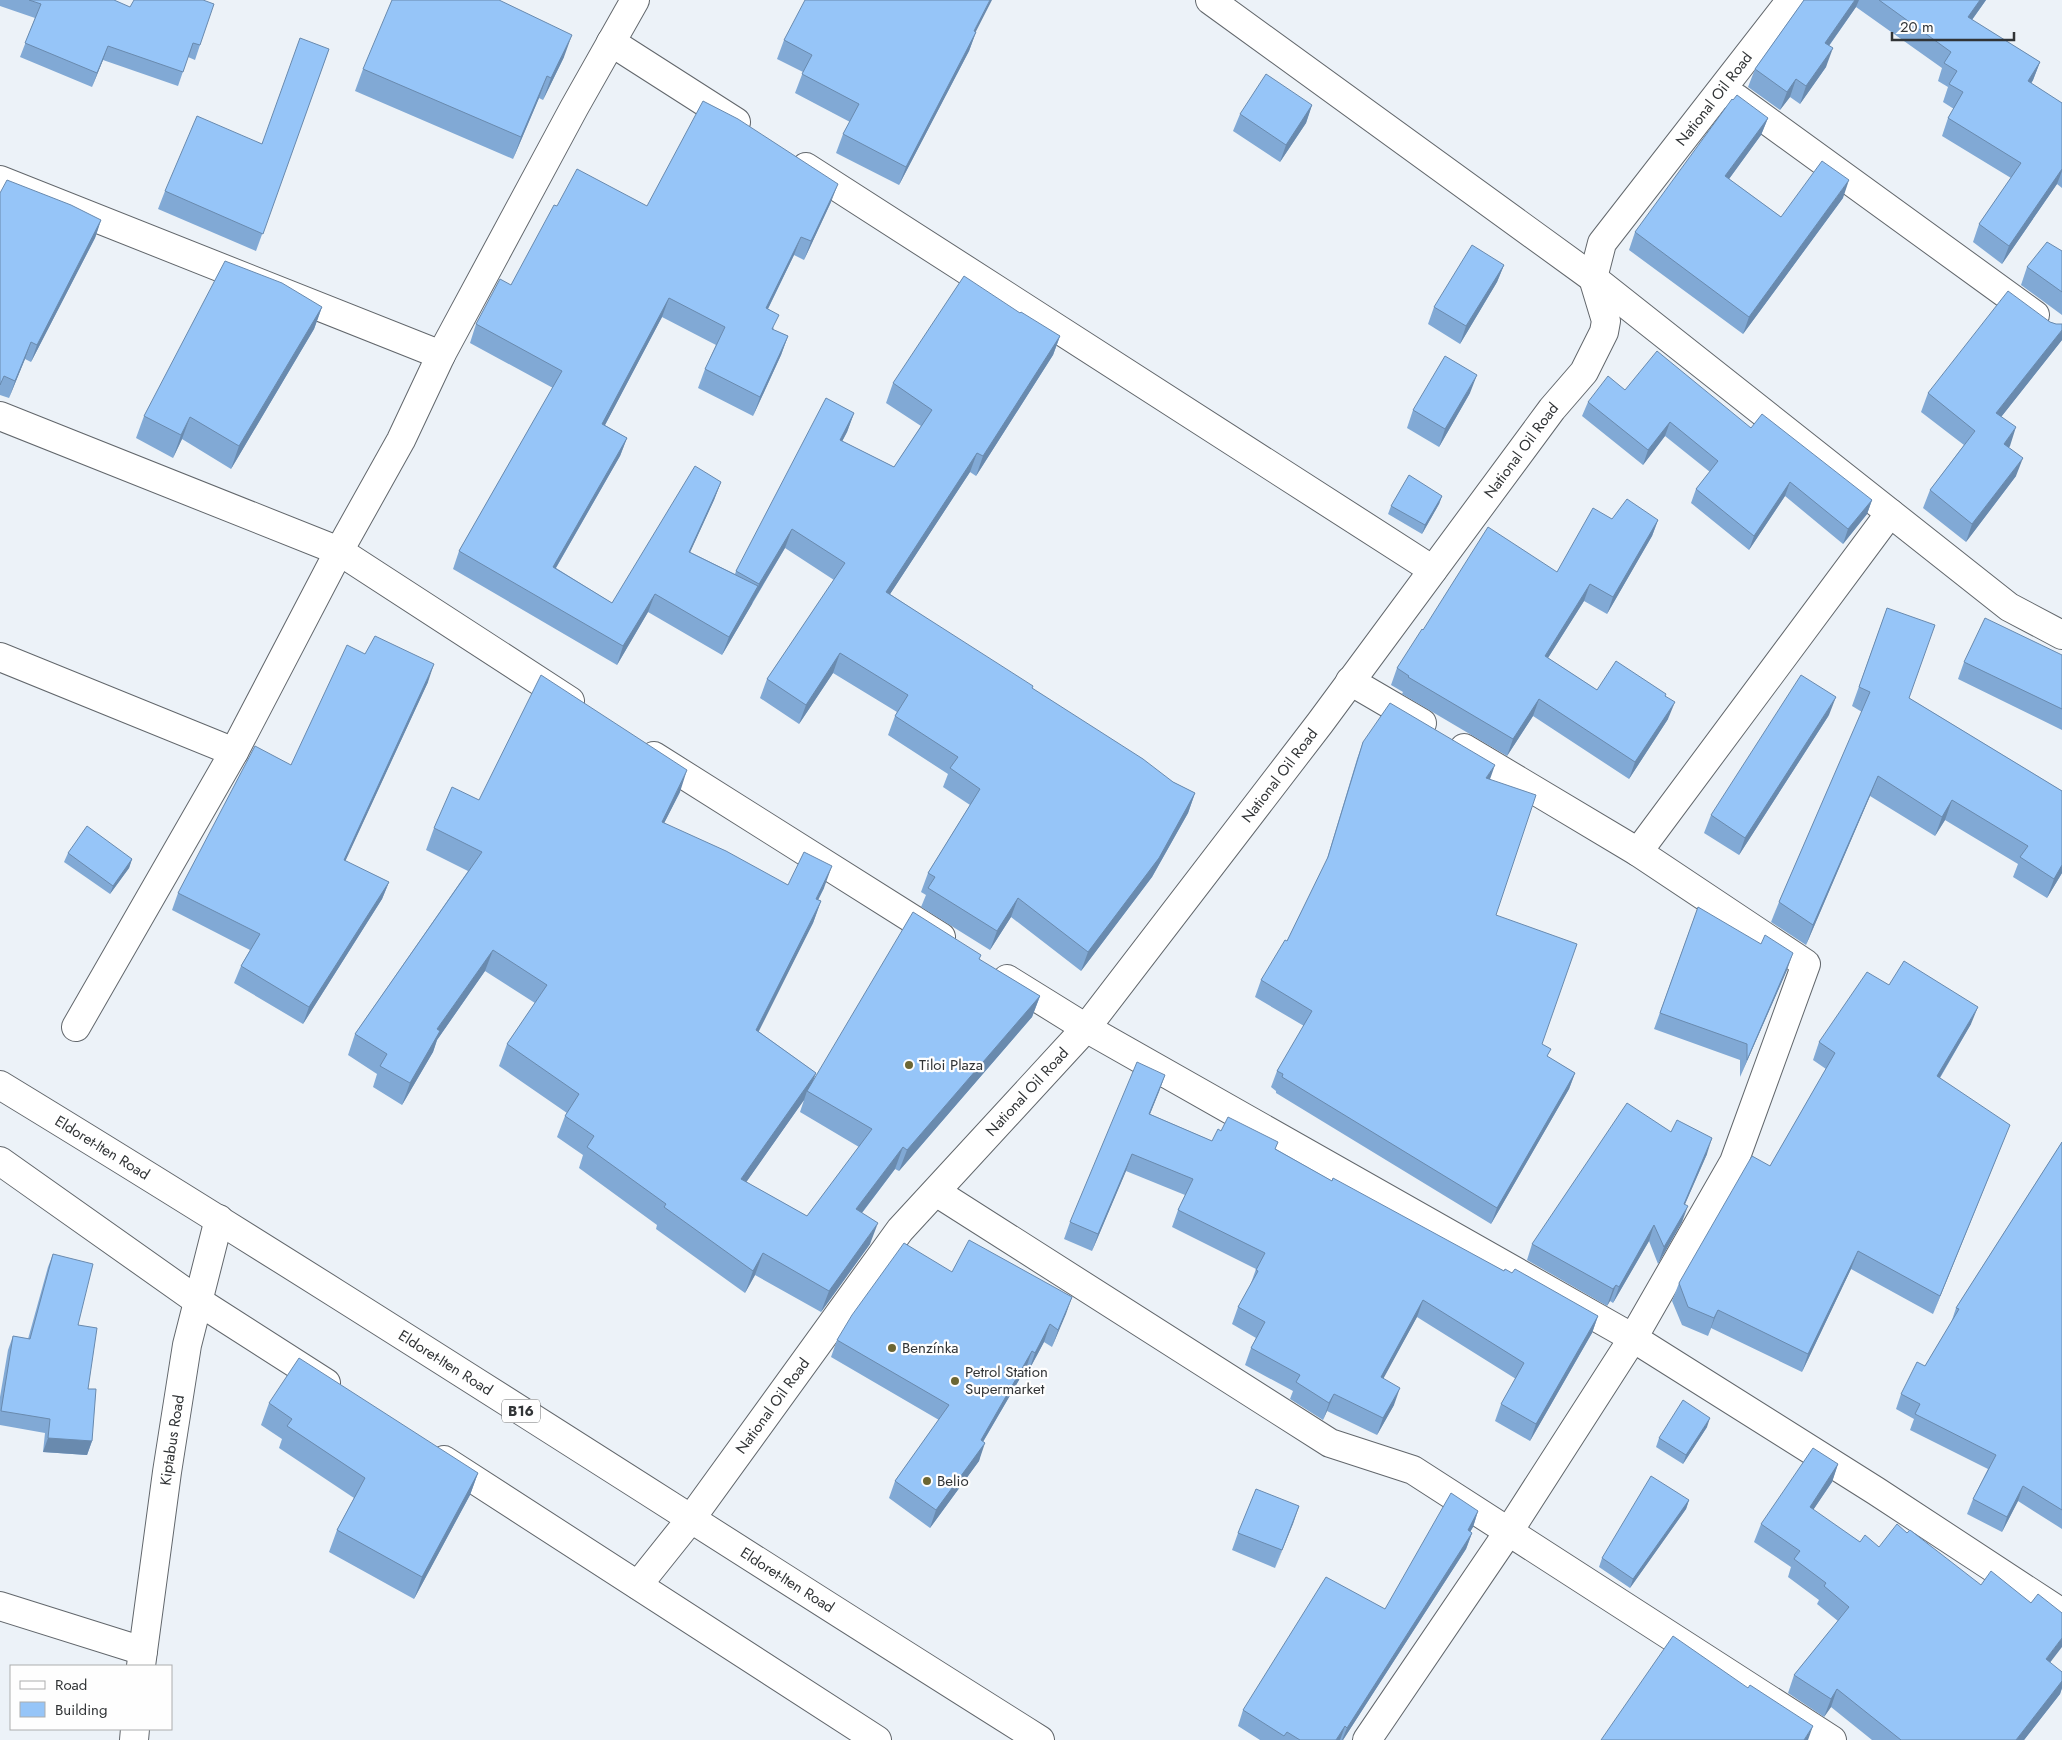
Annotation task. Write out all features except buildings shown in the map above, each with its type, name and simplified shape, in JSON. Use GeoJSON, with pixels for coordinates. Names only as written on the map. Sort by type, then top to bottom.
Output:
{"type":"FeatureCollection","features":[{"type":"Feature","properties":{"kind":"street"},"geometry":{"type":"LineString","coordinates":[[76,1027],[234,752],[339,552],[401,440],[441,355],[635,0]]}},
{"type":"Feature","properties":{"kind":"street"},"geometry":{"type":"LineString","coordinates":[[1210,0],[1593,278],[2009,607],[2062,635]]}},
{"type":"Feature","properties":{"kind":"street","name":"National Oil Road"},"geometry":{"type":"LineString","coordinates":[[638,1586],[690,1520],[900,1230],[1086,1028],[1314,731],[1552,409],[1584,372],[1604,332],[1606,321],[1593,278],[1602,243],[1791,0]]}},
{"type":"Feature","properties":{"kind":"street"},"geometry":{"type":"LineString","coordinates":[[611,42],[754,133]]}},
{"type":"Feature","properties":{"kind":"street"},"geometry":{"type":"LineString","coordinates":[[1723,88],[2052,327]]}},
{"type":"Feature","properties":{"kind":"street"},"geometry":{"type":"LineString","coordinates":[[787,155],[1433,570]]}},
{"type":"Feature","properties":{"kind":"street"},"geometry":{"type":"LineString","coordinates":[[0,180],[441,355]]}},
{"type":"Feature","properties":{"kind":"street"},"geometry":{"type":"LineString","coordinates":[[0,416],[339,552],[588,713]]}},
{"type":"Feature","properties":{"kind":"street"},"geometry":{"type":"LineString","coordinates":[[1638,852],[1890,513]]}},
{"type":"Feature","properties":{"kind":"street"},"geometry":{"type":"LineString","coordinates":[[0,658],[234,752]]}},
{"type":"Feature","properties":{"kind":"street"},"geometry":{"type":"LineString","coordinates":[[1350,681],[1638,852],[1806,964],[1734,1162],[1633,1338],[1509,1531],[1367,1740]]}},
{"type":"Feature","properties":{"kind":"street"},"geometry":{"type":"LineString","coordinates":[[630,740],[961,950]]}},
{"type":"Feature","properties":{"kind":"street"},"geometry":{"type":"LineString","coordinates":[[986,966],[1086,1028],[1633,1338],[1876,1491],[2062,1613]]}},
{"type":"Feature","properties":{"kind":"street","name":"Eldoret-Iten Road"},"geometry":{"type":"LineString","coordinates":[[0,1085],[381,1320],[690,1520],[1040,1740]]}},
{"type":"Feature","properties":{"kind":"street"},"geometry":{"type":"LineString","coordinates":[[0,1161],[198,1301],[348,1398]]}},
{"type":"Feature","properties":{"kind":"street"},"geometry":{"type":"LineString","coordinates":[[936,1192],[1330,1443],[1413,1470],[1832,1740]]}},
{"type":"Feature","properties":{"kind":"street","name":"Kiptabus Road"},"geometry":{"type":"LineString","coordinates":[[142,1659],[187,1345],[219,1219]]}},
{"type":"Feature","properties":{"kind":"street"},"geometry":{"type":"LineString","coordinates":[[422,1446],[877,1740]]}},
{"type":"Feature","properties":{"kind":"street"},"geometry":{"type":"LineString","coordinates":[[0,1606],[142,1659]]}},
{"type":"Feature","properties":{"kind":"place","name":"Tiloi Plaza"},"geometry":{"type":"Point","coordinates":[909,1065]}},
{"type":"Feature","properties":{"kind":"place","name":"Benzínka"},"geometry":{"type":"Point","coordinates":[892,1348]}},
{"type":"Feature","properties":{"kind":"place","name":"Petrol Station Supermarket"},"geometry":{"type":"Point","coordinates":[955,1381]}},
{"type":"Feature","properties":{"kind":"place","name":"Belio"},"geometry":{"type":"Point","coordinates":[927,1481]}}]}
